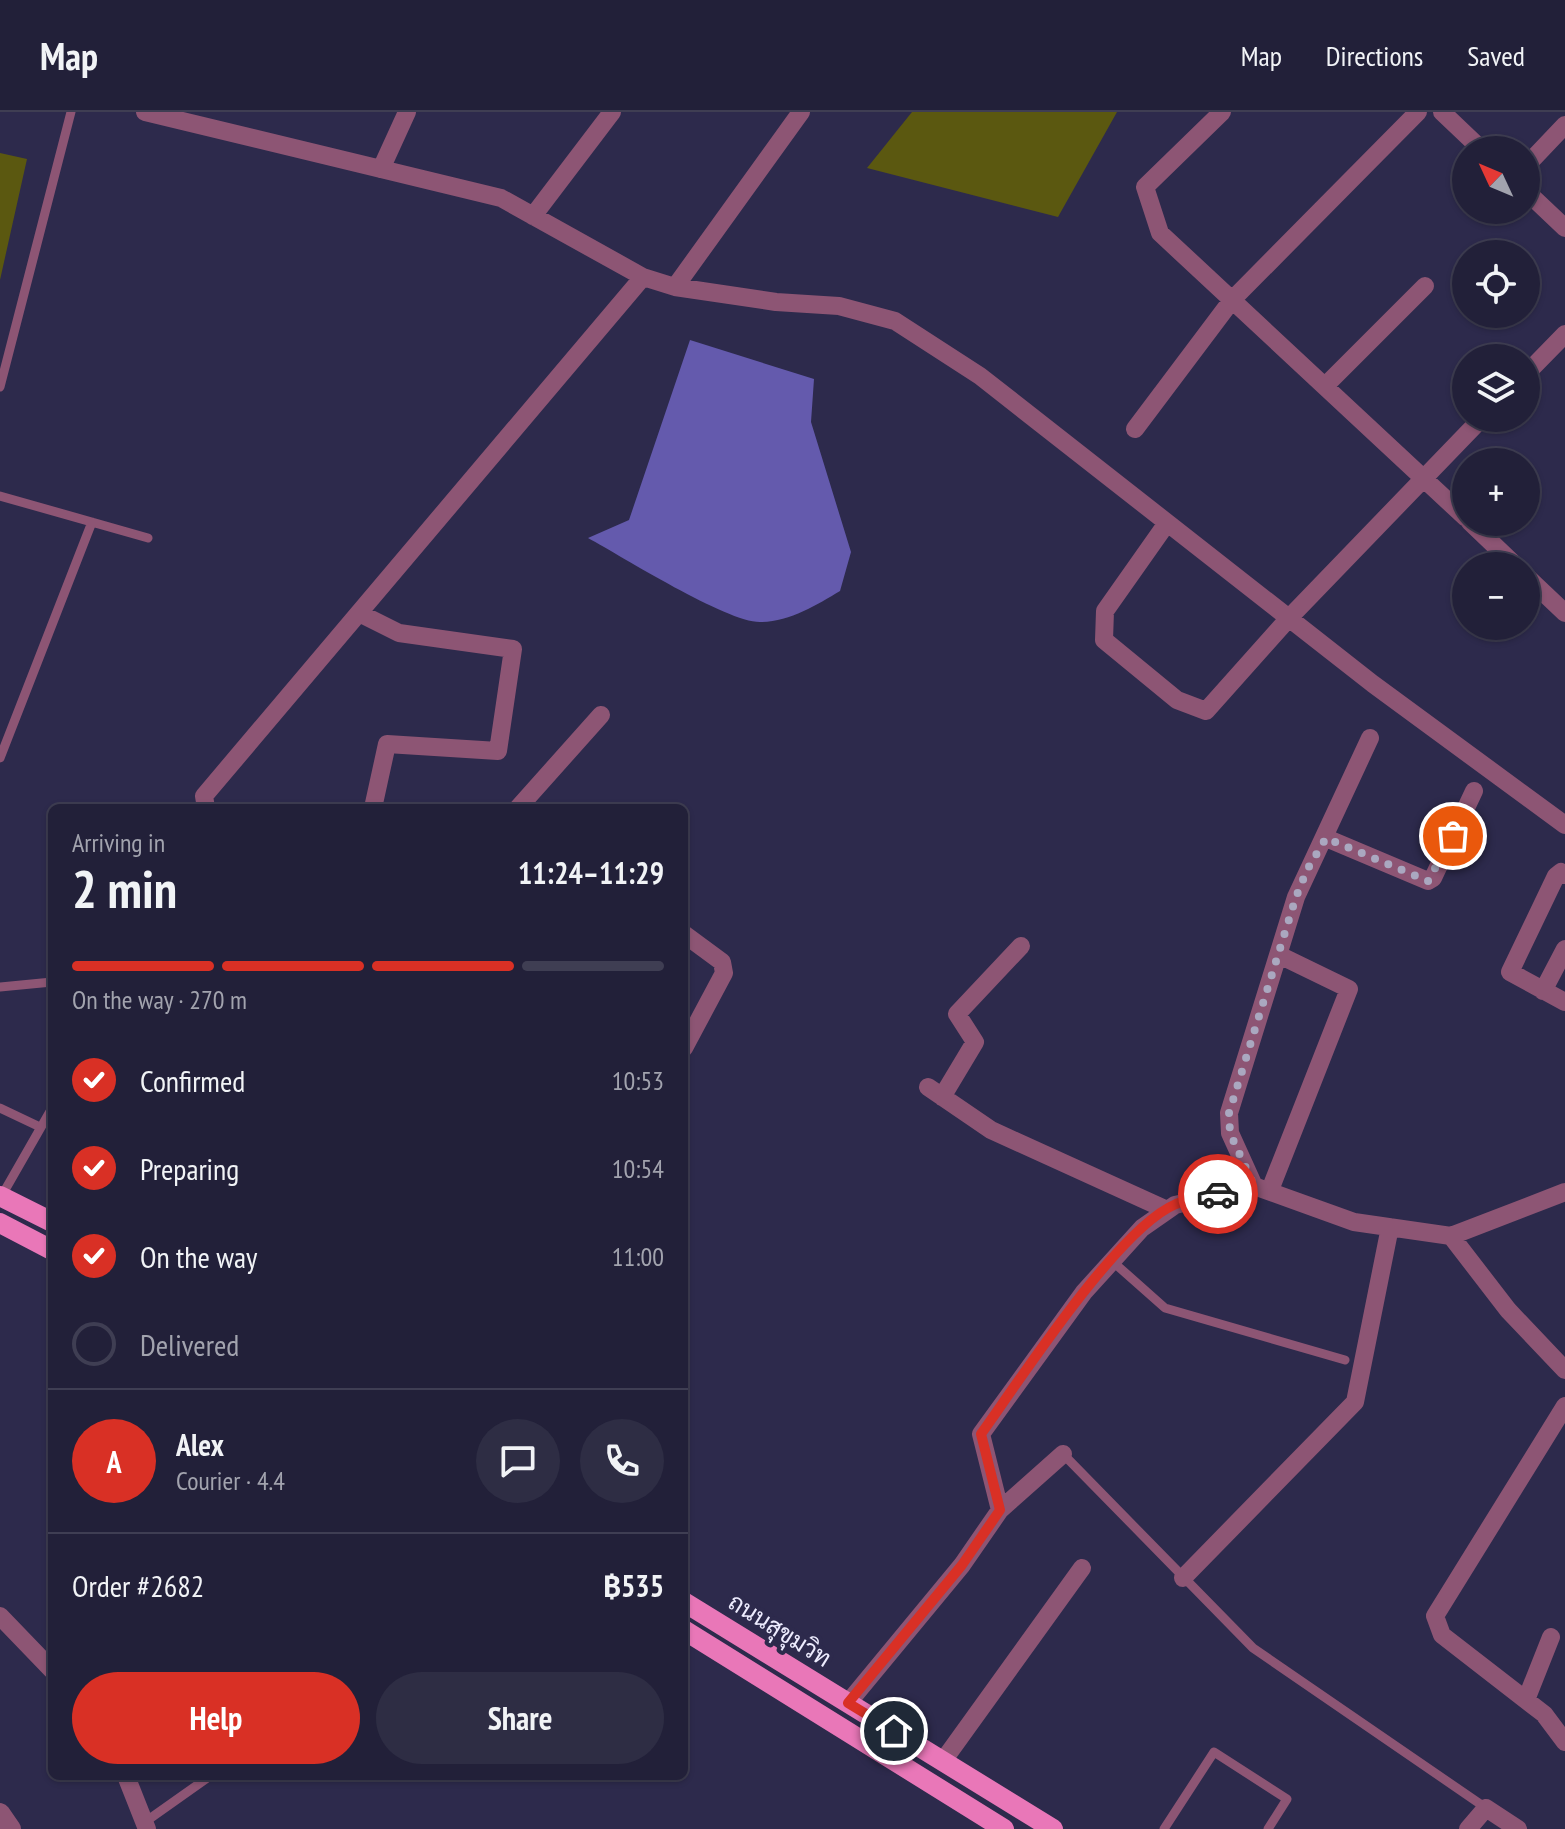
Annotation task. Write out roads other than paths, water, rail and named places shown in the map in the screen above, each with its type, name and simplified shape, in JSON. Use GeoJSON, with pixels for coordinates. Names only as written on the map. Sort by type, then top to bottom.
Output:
{"type":"FeatureCollection","features":[{"type":"Feature","properties":{"kind":"main road"},"geometry":{"type":"LineString","coordinates":[[1,1196],[48,1220]]}},
{"type":"Feature","properties":{"kind":"main road"},"geometry":{"type":"LineString","coordinates":[[0,1223],[48,1248]]}},
{"type":"Feature","properties":{"kind":"main road","name":"ถนนสุขุมวิท"},"geometry":{"type":"LineString","coordinates":[[688,1604],[1053,1829]]}},
{"type":"Feature","properties":{"kind":"main road","name":"ถนนสุขุมวิท"},"geometry":{"type":"LineString","coordinates":[[688,1632],[1004,1829]]}},
{"type":"Feature","properties":{"kind":"main road"},"geometry":{"type":"LineString","coordinates":[[925,1779],[941,1760]]}},
{"type":"Feature","properties":{"kind":"street"},"geometry":{"type":"LineString","coordinates":[[145,112],[501,198],[643,277],[675,287],[776,302],[839,306],[895,321],[980,376],[1289,618],[1565,825]]}},
{"type":"Feature","properties":{"kind":"street"},"geometry":{"type":"LineString","coordinates":[[381,169],[407,112]]}},
{"type":"Feature","properties":{"kind":"street"},"geometry":{"type":"LineString","coordinates":[[533,216],[612,112]]}},
{"type":"Feature","properties":{"kind":"street"},"geometry":{"type":"LineString","coordinates":[[675,287],[801,112]]}},
{"type":"Feature","properties":{"kind":"street"},"geometry":{"type":"LineString","coordinates":[[1222,112],[1145,187],[1160,233],[1452,505]]}},
{"type":"Feature","properties":{"kind":"street"},"geometry":{"type":"LineString","coordinates":[[1135,429],[1232,300],[1418,112]]}},
{"type":"Feature","properties":{"kind":"street"},"geometry":{"type":"LineString","coordinates":[[1442,112],[1467,136]]}},
{"type":"Feature","properties":{"kind":"street"},"geometry":{"type":"LineString","coordinates":[[1540,151],[1565,125]]}},
{"type":"Feature","properties":{"kind":"street"},"geometry":{"type":"LineString","coordinates":[[1540,204],[1565,228]]}},
{"type":"Feature","properties":{"kind":"street"},"geometry":{"type":"LineString","coordinates":[[205,804],[204,796],[643,277]]}},
{"type":"Feature","properties":{"kind":"street"},"geometry":{"type":"LineString","coordinates":[[1325,386],[1425,286]]}},
{"type":"Feature","properties":{"kind":"street"},"geometry":{"type":"LineString","coordinates":[[1540,360],[1565,334]]}},
{"type":"Feature","properties":{"kind":"street"},"geometry":{"type":"LineString","coordinates":[[1167,523],[1105,611],[1104,640],[1177,700],[1206,711],[1289,618],[1468,432]]}},
{"type":"Feature","properties":{"kind":"street"},"geometry":{"type":"LineString","coordinates":[[1485,536],[1501,552]]}},
{"type":"Feature","properties":{"kind":"street"},"geometry":{"type":"LineString","coordinates":[[1540,589],[1565,613]]}},
{"type":"Feature","properties":{"kind":"street"},"geometry":{"type":"LineString","coordinates":[[359,613],[399,633],[513,649],[498,751],[387,744],[374,804]]}},
{"type":"Feature","properties":{"kind":"street"},"geometry":{"type":"LineString","coordinates":[[522,804],[601,715]]}},
{"type":"Feature","properties":{"kind":"street"},"geometry":{"type":"LineString","coordinates":[[1262,1188],[1230,1133],[1229,1113],[1307,870],[1326,838],[1370,738]]}},
{"type":"Feature","properties":{"kind":"street"},"geometry":{"type":"LineString","coordinates":[[1326,838],[1428,881],[1433,878],[1474,791]]}},
{"type":"Feature","properties":{"kind":"street"},"geometry":{"type":"LineString","coordinates":[[1565,875],[1561,872],[1556,876],[1510,969],[1513,976],[1565,1002]]}},
{"type":"Feature","properties":{"kind":"street"},"geometry":{"type":"LineString","coordinates":[[688,937],[722,962],[724,973],[688,1040]]}},
{"type":"Feature","properties":{"kind":"street"},"geometry":{"type":"LineString","coordinates":[[1021,946],[957,1014],[975,1042],[935,1092],[991,1130],[1167,1210]]}},
{"type":"Feature","properties":{"kind":"street"},"geometry":{"type":"LineString","coordinates":[[1543,991],[1565,949]]}},
{"type":"Feature","properties":{"kind":"street"},"geometry":{"type":"LineString","coordinates":[[1262,1188],[1349,989],[1279,955]]}},
{"type":"Feature","properties":{"kind":"street"},"geometry":{"type":"LineString","coordinates":[[1000,1510],[981,1434],[1084,1292],[1142,1228],[1175,1205],[1262,1188],[1354,1222],[1451,1236],[1565,1192]]}},
{"type":"Feature","properties":{"kind":"street"},"geometry":{"type":"LineString","coordinates":[[1183,1578],[1355,1402],[1390,1227]]}},
{"type":"Feature","properties":{"kind":"street"},"geometry":{"type":"LineString","coordinates":[[1451,1236],[1508,1310],[1565,1370]]}},
{"type":"Feature","properties":{"kind":"street"},"geometry":{"type":"LineString","coordinates":[[1565,1406],[1435,1616],[1442,1635],[1544,1714],[1565,1742]]}},
{"type":"Feature","properties":{"kind":"street"},"geometry":{"type":"LineString","coordinates":[[848,1703],[962,1565],[1000,1510],[1063,1454]]}},
{"type":"Feature","properties":{"kind":"street"},"geometry":{"type":"LineString","coordinates":[[941,1760],[1082,1568]]}},
{"type":"Feature","properties":{"kind":"street"},"geometry":{"type":"LineString","coordinates":[[0,1616],[48,1666]]}},
{"type":"Feature","properties":{"kind":"street"},"geometry":{"type":"LineString","coordinates":[[1526,1700],[1551,1637]]}},
{"type":"Feature","properties":{"kind":"street"},"geometry":{"type":"LineString","coordinates":[[128,1780],[146,1826]]}},
{"type":"Feature","properties":{"kind":"street"},"geometry":{"type":"LineString","coordinates":[[1468,1829],[1486,1808],[1518,1829]]}},
{"type":"Feature","properties":{"kind":"street"},"geometry":{"type":"LineString","coordinates":[[0,1813],[11,1829]]}},
{"type":"Feature","properties":{"kind":"lane"},"geometry":{"type":"LineString","coordinates":[[0,387],[71,112]]}},
{"type":"Feature","properties":{"kind":"lane"},"geometry":{"type":"LineString","coordinates":[[0,496],[148,538]]}},
{"type":"Feature","properties":{"kind":"lane"},"geometry":{"type":"LineString","coordinates":[[0,758],[92,522]]}},
{"type":"Feature","properties":{"kind":"lane"},"geometry":{"type":"LineString","coordinates":[[0,987],[48,982]]}},
{"type":"Feature","properties":{"kind":"lane"},"geometry":{"type":"LineString","coordinates":[[0,1108],[40,1127]]}},
{"type":"Feature","properties":{"kind":"lane"},"geometry":{"type":"LineString","coordinates":[[1,1196],[48,1114]]}},
{"type":"Feature","properties":{"kind":"lane"},"geometry":{"type":"LineString","coordinates":[[1112,1261],[1165,1308],[1345,1360]]}},
{"type":"Feature","properties":{"kind":"lane"},"geometry":{"type":"LineString","coordinates":[[1063,1454],[1253,1648],[1486,1808]]}},
{"type":"Feature","properties":{"kind":"lane"},"geometry":{"type":"LineString","coordinates":[[1164,1829],[1214,1752],[1287,1799],[1268,1829]]}},
{"type":"Feature","properties":{"kind":"lane"},"geometry":{"type":"LineString","coordinates":[[146,1826],[205,1780]]}}]}
